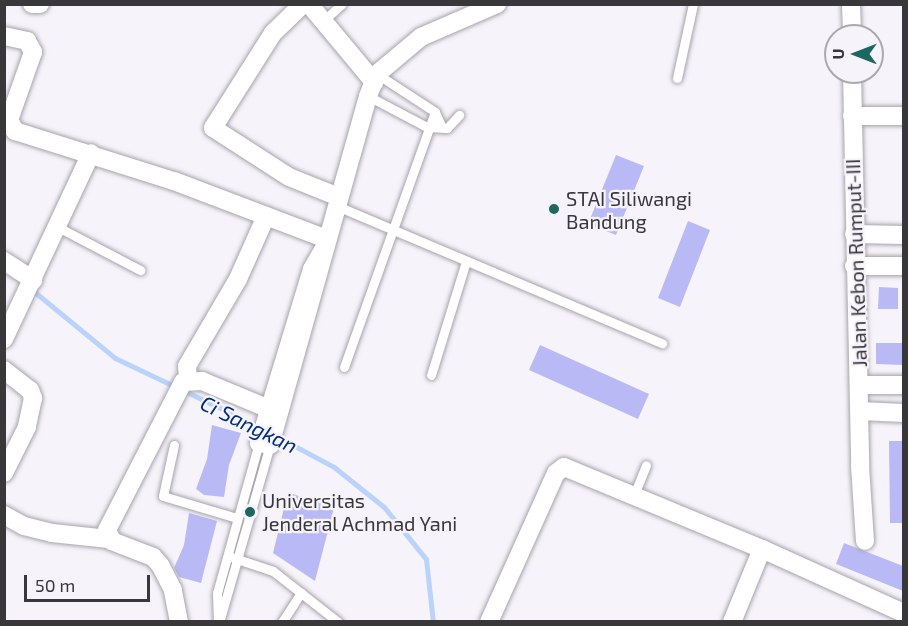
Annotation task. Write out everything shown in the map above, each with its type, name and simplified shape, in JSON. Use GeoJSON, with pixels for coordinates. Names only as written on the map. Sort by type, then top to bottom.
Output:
{"type":"FeatureCollection","features":[{"type":"Feature","properties":{"kind":"street"},"geometry":{"type":"LineString","coordinates":[[32,4],[40,4]]}},
{"type":"Feature","properties":{"kind":"street"},"geometry":{"type":"LineString","coordinates":[[303,4],[273,33],[213,128],[289,177],[338,202]]}},
{"type":"Feature","properties":{"kind":"street"},"geometry":{"type":"LineString","coordinates":[[309,4],[373,84]]}},
{"type":"Feature","properties":{"kind":"street"},"geometry":{"type":"LineString","coordinates":[[265,441],[297,337],[321,272],[325,245],[373,84],[421,37],[497,4]]}},
{"type":"Feature","properties":{"kind":"street"},"geometry":{"type":"LineString","coordinates":[[851,4],[852,24]]}},
{"type":"Feature","properties":{"kind":"street"},"geometry":{"type":"LineString","coordinates":[[4,36],[27,41],[33,52],[10,126],[15,131],[91,153],[266,216],[325,245]]}},
{"type":"Feature","properties":{"kind":"street","name":"Jalan Kebon Rumput-III"},"geometry":{"type":"LineString","coordinates":[[852,84],[854,266],[865,541]]}},
{"type":"Feature","properties":{"kind":"street"},"geometry":{"type":"LineString","coordinates":[[852,116],[903,116]]}},
{"type":"Feature","properties":{"kind":"street"},"geometry":{"type":"LineString","coordinates":[[4,339],[31,286],[91,153]]}},
{"type":"Feature","properties":{"kind":"street"},"geometry":{"type":"LineString","coordinates":[[109,539],[106,530],[180,386],[187,366],[238,279],[266,216]]}},
{"type":"Feature","properties":{"kind":"street"},"geometry":{"type":"LineString","coordinates":[[854,234],[903,235]]}},
{"type":"Feature","properties":{"kind":"street"},"geometry":{"type":"LineString","coordinates":[[4,261],[31,286]]}},
{"type":"Feature","properties":{"kind":"street"},"geometry":{"type":"LineString","coordinates":[[854,266],[903,266]]}},
{"type":"Feature","properties":{"kind":"street"},"geometry":{"type":"LineString","coordinates":[[4,370],[30,390],[33,398],[27,427],[4,473]]}},
{"type":"Feature","properties":{"kind":"street"},"geometry":{"type":"LineString","coordinates":[[180,386],[202,381],[274,413]]}},
{"type":"Feature","properties":{"kind":"street"},"geometry":{"type":"LineString","coordinates":[[859,385],[903,385]]}},
{"type":"Feature","properties":{"kind":"street"},"geometry":{"type":"LineString","coordinates":[[860,411],[903,413]]}},
{"type":"Feature","properties":{"kind":"street"},"geometry":{"type":"LineString","coordinates":[[489,621],[560,469],[568,467],[762,549],[903,613]]}},
{"type":"Feature","properties":{"kind":"street"},"geometry":{"type":"LineString","coordinates":[[4,515],[24,526],[59,535],[109,539],[153,557],[160,565],[173,590],[178,621]]}},
{"type":"Feature","properties":{"kind":"street"},"geometry":{"type":"LineString","coordinates":[[732,621],[762,549]]}},
{"type":"Feature","properties":{"kind":"lane"},"geometry":{"type":"LineString","coordinates":[[323,21],[342,4]]}},
{"type":"Feature","properties":{"kind":"lane"},"geometry":{"type":"LineString","coordinates":[[677,78],[693,4]]}},
{"type":"Feature","properties":{"kind":"lane"},"geometry":{"type":"LineString","coordinates":[[373,84],[435,112],[442,128]]}},
{"type":"Feature","properties":{"kind":"lane"},"geometry":{"type":"LineString","coordinates":[[373,84],[427,127],[450,126],[459,115]]}},
{"type":"Feature","properties":{"kind":"lane"},"geometry":{"type":"LineString","coordinates":[[344,367],[427,127],[435,112]]}},
{"type":"Feature","properties":{"kind":"lane"},"geometry":{"type":"LineString","coordinates":[[338,202],[392,232],[662,343]]}},
{"type":"Feature","properties":{"kind":"lane"},"geometry":{"type":"LineString","coordinates":[[58,227],[140,270]]}},
{"type":"Feature","properties":{"kind":"lane"},"geometry":{"type":"LineString","coordinates":[[431,375],[466,261]]}},
{"type":"Feature","properties":{"kind":"lane"},"geometry":{"type":"LineString","coordinates":[[219,621],[217,593],[226,555],[265,441]]}},
{"type":"Feature","properties":{"kind":"lane"},"geometry":{"type":"LineString","coordinates":[[219,621],[237,560],[265,441]]}},
{"type":"Feature","properties":{"kind":"lane"},"geometry":{"type":"LineString","coordinates":[[174,445],[163,496],[237,518]]}},
{"type":"Feature","properties":{"kind":"lane"},"geometry":{"type":"LineString","coordinates":[[634,495],[646,465]]}},
{"type":"Feature","properties":{"kind":"lane"},"geometry":{"type":"LineString","coordinates":[[226,555],[273,571],[338,621]]}},
{"type":"Feature","properties":{"kind":"lane"},"geometry":{"type":"LineString","coordinates":[[282,621],[301,593]]}},
{"type":"Feature","properties":{"kind":"building"},"geometry":{"type":"Polygon","coordinates":[[[616,155],[644,166],[616,235],[588,224],[616,155]]]}},
{"type":"Feature","properties":{"kind":"building"},"geometry":{"type":"Polygon","coordinates":[[[688,221],[710,230],[680,307],[658,298],[688,221]]]}},
{"type":"Feature","properties":{"kind":"building"},"geometry":{"type":"Polygon","coordinates":[[[879,287],[898,288],[898,309],[878,309],[879,287]]]}},
{"type":"Feature","properties":{"kind":"building"},"geometry":{"type":"Polygon","coordinates":[[[876,343],[903,343],[903,365],[876,364],[876,343]]]}},
{"type":"Feature","properties":{"kind":"building"},"geometry":{"type":"Polygon","coordinates":[[[540,345],[649,394],[638,419],[529,370],[540,345]]]}},
{"type":"Feature","properties":{"kind":"building"},"geometry":{"type":"Polygon","coordinates":[[[212,425],[241,433],[229,465],[224,497],[204,495],[196,489],[207,459],[212,425]]]}},
{"type":"Feature","properties":{"kind":"building"},"geometry":{"type":"Polygon","coordinates":[[[889,441],[903,441],[903,523],[890,523],[889,441]]]}},
{"type":"Feature","properties":{"kind":"building"},"geometry":{"type":"Polygon","coordinates":[[[293,494],[334,508],[315,581],[273,553],[287,496],[293,494]]]}},
{"type":"Feature","properties":{"kind":"building"},"geometry":{"type":"Polygon","coordinates":[[[189,513],[217,521],[201,583],[179,577],[174,568],[184,545],[189,513]]]}},
{"type":"Feature","properties":{"kind":"building"},"geometry":{"type":"Polygon","coordinates":[[[844,543],[903,566],[903,591],[836,564],[844,543]]]}},
{"type":"Feature","properties":{"kind":"waterway","name":"Ci Sangkan"},"geometry":{"type":"LineString","coordinates":[[31,289],[115,358],[260,427]]}},
{"type":"Feature","properties":{"kind":"waterway","name":"Ci Sangkan"},"geometry":{"type":"LineString","coordinates":[[276,436],[334,467],[384,507],[426,559],[433,622]]}},
{"type":"Feature","properties":{"kind":"place","name":"STAI Siliwangi Bandung"},"geometry":{"type":"Point","coordinates":[554,209]}},
{"type":"Feature","properties":{"kind":"place","name":"Universitas Jenderal Achmad Yani"},"geometry":{"type":"Point","coordinates":[250,512]}}]}
